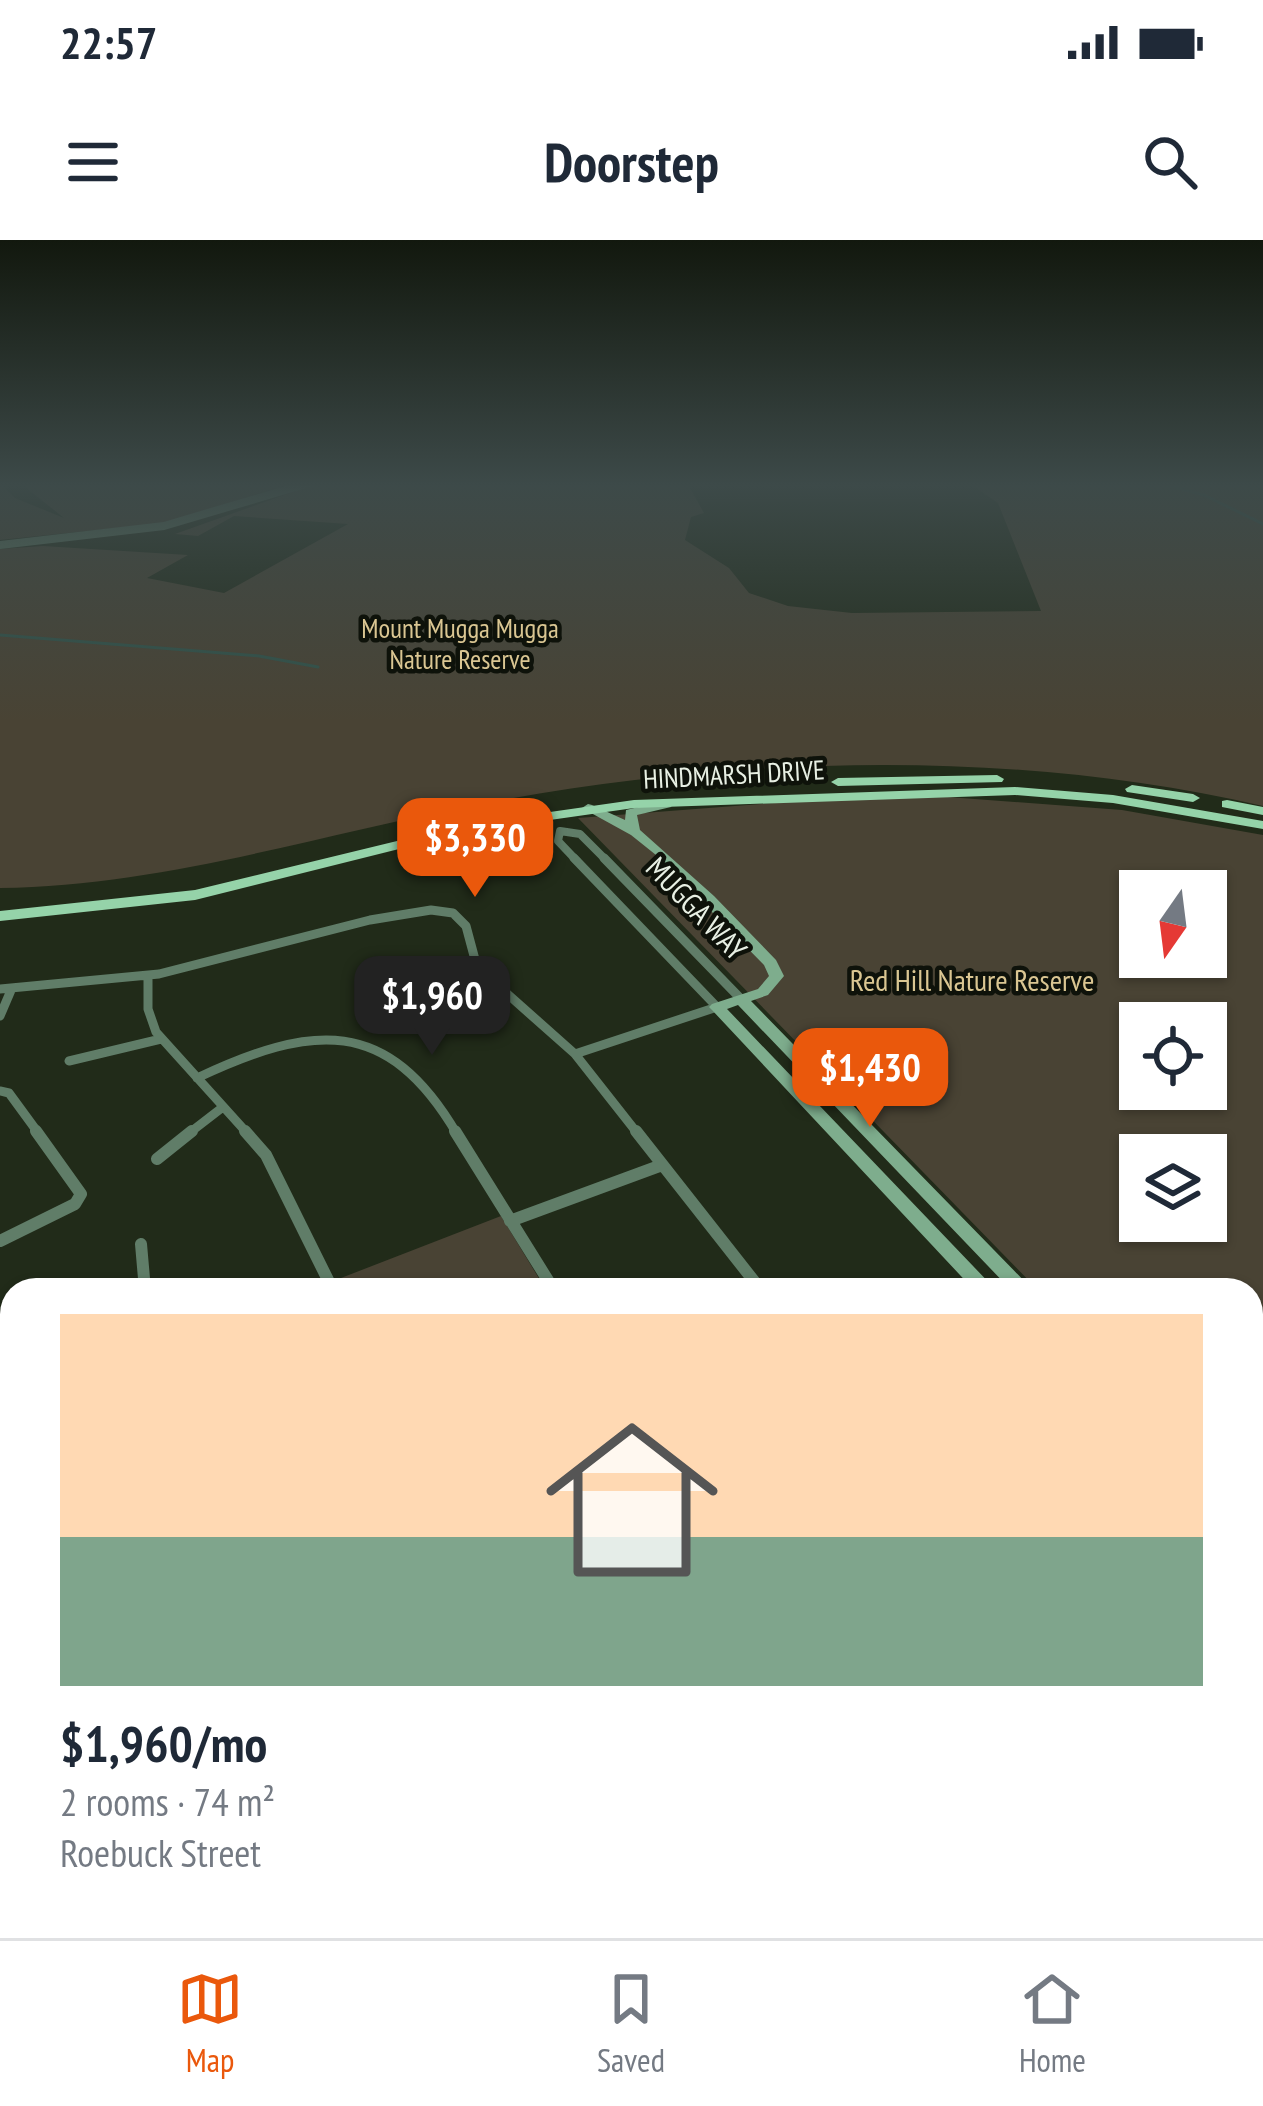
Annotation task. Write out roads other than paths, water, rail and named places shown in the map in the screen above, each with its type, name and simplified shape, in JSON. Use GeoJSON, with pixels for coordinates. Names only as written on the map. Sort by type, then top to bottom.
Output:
{"type":"FeatureCollection","features":[{"type":"Feature","properties":{"kind":"main road","name":"HINDMARSH DRIVE"},"geometry":{"type":"LineString","coordinates":[[0,904],[192,886],[466,820],[610,797],[951,777],[1112,787],[1263,812]]}},
{"type":"Feature","properties":{"kind":"main road","name":"HINDMARSH DRIVE"},"geometry":{"type":"LineString","coordinates":[[0,916],[195,895],[449,832],[588,808],[679,801],[1015,791],[1133,802],[1263,825]]}},
{"type":"Feature","properties":{"kind":"main road"},"geometry":{"type":"LineString","coordinates":[[634,832],[630,813],[679,801]]}},
{"type":"Feature","properties":{"kind":"main road"},"geometry":{"type":"LineString","coordinates":[[588,808],[609,814],[634,832],[775,968],[773,985],[717,1007]]}},
{"type":"Feature","properties":{"kind":"main road","name":"MUGGA WAY"},"geometry":{"type":"LineString","coordinates":[[741,999],[1011,1278]]}},
{"type":"Feature","properties":{"kind":"main road","name":"MUGGA WAY"},"geometry":{"type":"LineString","coordinates":[[717,1007],[975,1278]]}},
{"type":"Feature","properties":{"kind":"street","name":"MUGGA WAY"},"geometry":{"type":"LineString","coordinates":[[717,1007],[558,841],[558,832],[580,834],[741,999]]}},
{"type":"Feature","properties":{"kind":"street"},"geometry":{"type":"LineString","coordinates":[[0,1016],[6,989],[148,976],[246,957],[417,910],[446,910],[463,920],[477,967],[575,1054],[751,1278]]}},
{"type":"Feature","properties":{"kind":"street"},"geometry":{"type":"LineString","coordinates":[[148,976],[149,1016],[161,1039],[266,1156],[324,1278]]}},
{"type":"Feature","properties":{"kind":"street"},"geometry":{"type":"LineString","coordinates":[[575,1054],[717,1007]]}},
{"type":"Feature","properties":{"kind":"street"},"geometry":{"type":"LineString","coordinates":[[69,1060],[161,1039]]}},
{"type":"Feature","properties":{"kind":"street"},"geometry":{"type":"LineString","coordinates":[[197,1078],[289,1044],[343,1042],[381,1052],[408,1068],[430,1092],[546,1278]]}},
{"type":"Feature","properties":{"kind":"street"},"geometry":{"type":"LineString","coordinates":[[0,1091],[8,1094],[81,1194],[75,1204],[0,1241]]}},
{"type":"Feature","properties":{"kind":"street"},"geometry":{"type":"LineString","coordinates":[[157,1159],[223,1106]]}},
{"type":"Feature","properties":{"kind":"street"},"geometry":{"type":"LineString","coordinates":[[510,1221],[662,1165]]}},
{"type":"Feature","properties":{"kind":"street"},"geometry":{"type":"LineString","coordinates":[[141,1244],[144,1278]]}},
{"type":"Feature","properties":{"kind":"waterway"},"geometry":{"type":"LineString","coordinates":[[0,635],[259,656],[318,667]]}},
{"type":"Feature","properties":{"kind":"park label","name":"Mount Mugga Mugga Nature Reserve"},"geometry":{"type":"Point","coordinates":[460,644]}},
{"type":"Feature","properties":{"kind":"park label","name":"Red Hill Nature Reserve"},"geometry":{"type":"Point","coordinates":[972,981]}}]}
